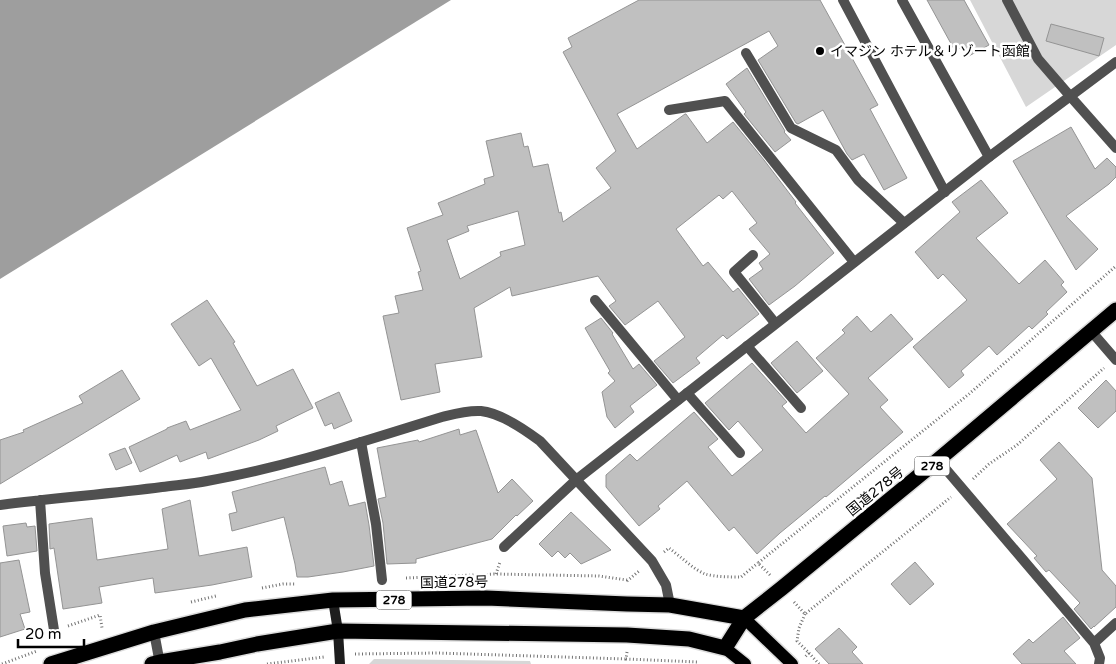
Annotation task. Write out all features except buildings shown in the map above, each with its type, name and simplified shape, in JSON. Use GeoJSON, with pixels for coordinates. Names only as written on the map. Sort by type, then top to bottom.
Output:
{"type":"FeatureCollection","features":[{"type":"Feature","properties":{"kind":"highway","name":"国道278号"},"geometry":{"type":"LineString","coordinates":[[725,648],[744,618],[938,460],[1116,310]]}},
{"type":"Feature","properties":{"kind":"highway","name":"国道278号"},"geometry":{"type":"LineString","coordinates":[[51,664],[154,632],[245,610],[333,600],[486,598],[670,605],[744,618]]}},
{"type":"Feature","properties":{"kind":"highway"},"geometry":{"type":"LineString","coordinates":[[157,663],[221,658],[257,644],[338,631],[627,635],[689,639],[725,648]]}},
{"type":"Feature","properties":{"kind":"main road"},"geometry":{"type":"LineString","coordinates":[[744,618],[798,661]]}},
{"type":"Feature","properties":{"kind":"main road"},"geometry":{"type":"LineString","coordinates":[[725,648],[745,664]]}},
{"type":"Feature","properties":{"kind":"street"},"geometry":{"type":"LineString","coordinates":[[842,0],[945,192]]}},
{"type":"Feature","properties":{"kind":"street"},"geometry":{"type":"LineString","coordinates":[[902,0],[989,157]]}},
{"type":"Feature","properties":{"kind":"street"},"geometry":{"type":"LineString","coordinates":[[1007,0],[1038,59],[1116,148]]}},
{"type":"Feature","properties":{"kind":"street"},"geometry":{"type":"LineString","coordinates":[[746,53],[791,128],[836,150],[858,180],[904,223]]}},
{"type":"Feature","properties":{"kind":"street"},"geometry":{"type":"LineString","coordinates":[[504,547],[576,480],[989,157],[1116,62]]}},
{"type":"Feature","properties":{"kind":"street"},"geometry":{"type":"LineString","coordinates":[[669,110],[724,101],[854,262]]}},
{"type":"Feature","properties":{"kind":"street"},"geometry":{"type":"LineString","coordinates":[[753,255],[734,272],[775,323]]}},
{"type":"Feature","properties":{"kind":"street"},"geometry":{"type":"LineString","coordinates":[[595,300],[678,400]]}},
{"type":"Feature","properties":{"kind":"street"},"geometry":{"type":"LineString","coordinates":[[1091,331],[1116,360]]}},
{"type":"Feature","properties":{"kind":"street"},"geometry":{"type":"LineString","coordinates":[[747,346],[801,408]]}},
{"type":"Feature","properties":{"kind":"street"},"geometry":{"type":"LineString","coordinates":[[687,393],[740,453]]}},
{"type":"Feature","properties":{"kind":"street"},"geometry":{"type":"LineString","coordinates":[[0,505],[205,482],[276,467],[442,417],[480,411],[494,414],[521,427],[540,441],[652,561],[666,585],[670,605]]}},
{"type":"Feature","properties":{"kind":"street"},"geometry":{"type":"LineString","coordinates":[[362,442],[376,524],[382,580]]}},
{"type":"Feature","properties":{"kind":"street"},"geometry":{"type":"LineString","coordinates":[[938,460],[1094,643],[1100,658],[1099,664]]}},
{"type":"Feature","properties":{"kind":"street"},"geometry":{"type":"LineString","coordinates":[[40,500],[46,573],[54,630]]}},
{"type":"Feature","properties":{"kind":"street"},"geometry":{"type":"LineString","coordinates":[[333,600],[340,659]]}},
{"type":"Feature","properties":{"kind":"street"},"geometry":{"type":"LineString","coordinates":[[1094,643],[1116,623]]}},
{"type":"Feature","properties":{"kind":"street"},"geometry":{"type":"LineString","coordinates":[[154,632],[157,663]]}},
{"type":"Feature","properties":{"kind":"path"},"geometry":{"type":"LineString","coordinates":[[805,614],[799,628],[797,641],[819,664]]}},
{"type":"Feature","properties":{"kind":"path"},"geometry":{"type":"LineString","coordinates":[[54,630],[100,615],[102,628]]}},
{"type":"Feature","properties":{"kind":"path"},"geometry":{"type":"LineString","coordinates":[[267,664],[437,653],[626,659]]}},
{"type":"Feature","properties":{"kind":"path"},"geometry":{"type":"LineString","coordinates":[[798,661],[810,653]]}},
{"type":"Feature","properties":{"kind":"shaded area"},"geometry":{"type":"Polygon","coordinates":[[[0,0],[451,0],[0,279],[0,0]]]}},
{"type":"Feature","properties":{"kind":"shaded area"},"geometry":{"type":"Polygon","coordinates":[[[970,0],[1116,0],[1116,45],[1026,107],[970,0]]]}},
{"type":"Feature","properties":{"kind":"shaded area"},"geometry":{"type":"Polygon","coordinates":[[[374,659],[530,661],[531,664],[369,664],[374,659]]]}},
{"type":"Feature","properties":{"kind":"place","name":"イマジン ホテル＆リゾート函館"},"geometry":{"type":"Point","coordinates":[820,51]}}]}
